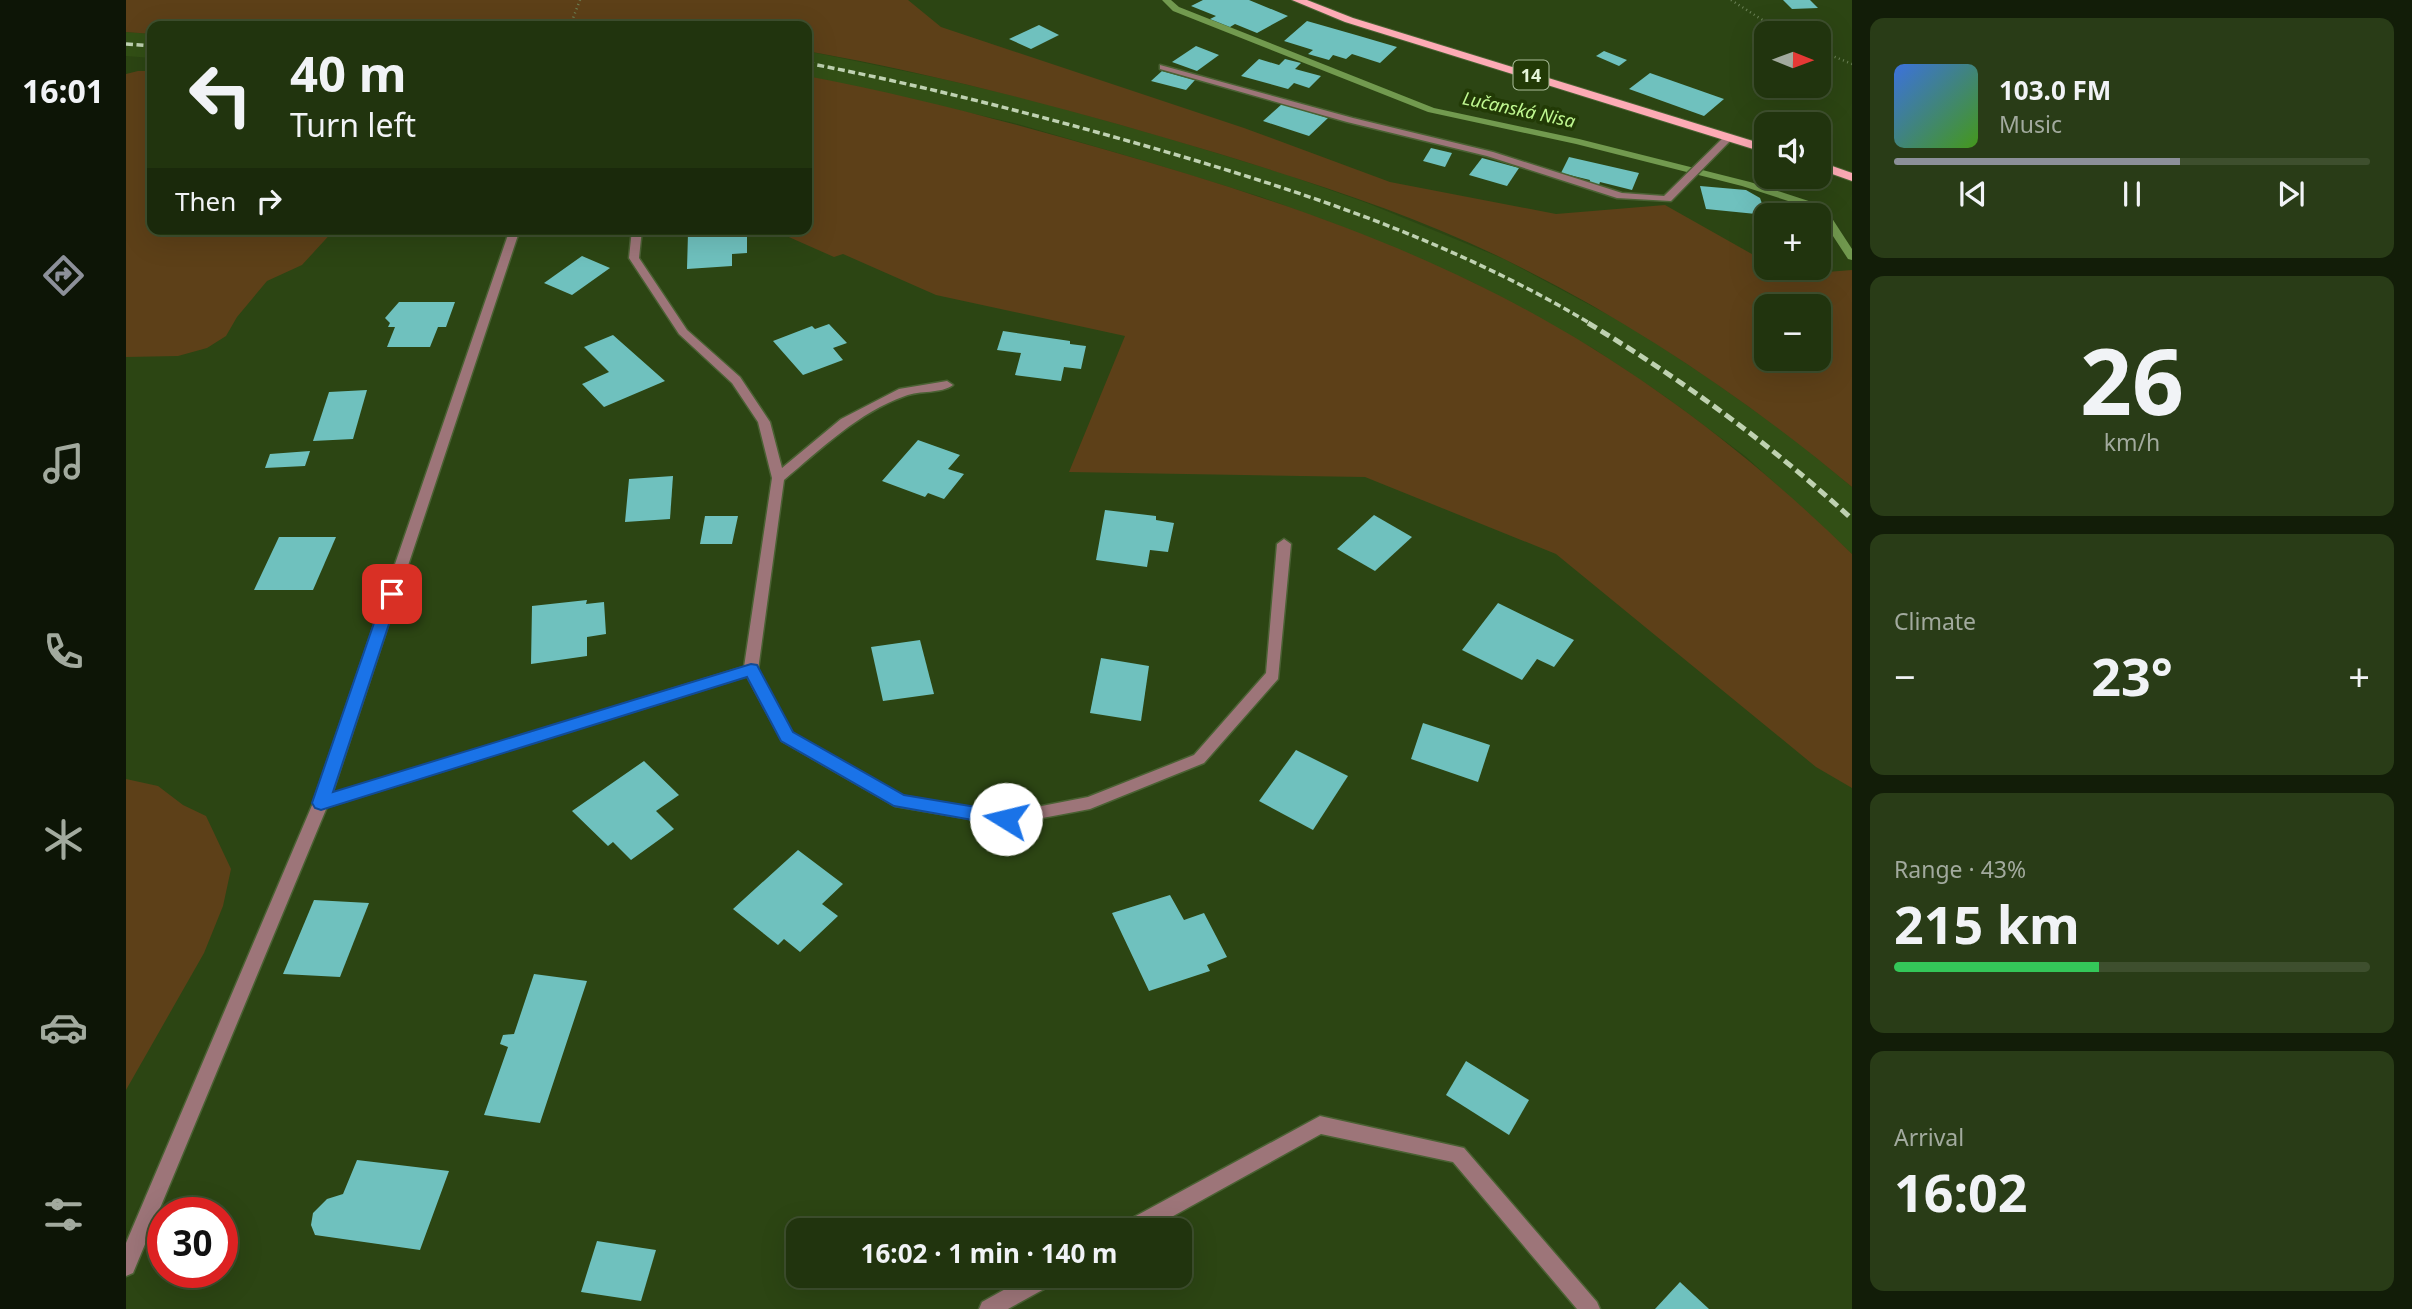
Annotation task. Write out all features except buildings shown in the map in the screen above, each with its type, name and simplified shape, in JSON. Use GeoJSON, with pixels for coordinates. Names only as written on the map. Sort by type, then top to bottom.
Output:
{"type":"FeatureCollection","features":[{"type":"Feature","properties":{"kind":"main road","name":"14"},"geometry":{"type":"LineString","coordinates":[[1297,0],[1349,20],[1754,145]]}},
{"type":"Feature","properties":{"kind":"main road"},"geometry":{"type":"LineString","coordinates":[[1831,170],[1852,177]]}},
{"type":"Feature","properties":{"kind":"street"},"geometry":{"type":"LineString","coordinates":[[1163,67],[1350,120],[1490,155],[1621,195],[1667,199],[1729,137]]}},
{"type":"Feature","properties":{"kind":"street"},"geometry":{"type":"LineString","coordinates":[[126,1266],[321,803],[513,235]]}},
{"type":"Feature","properties":{"kind":"street"},"geometry":{"type":"LineString","coordinates":[[637,235],[634,258],[684,332],[736,380],[764,422],[778,478],[751,670],[787,737],[900,802],[1006,819],[1090,803],[1199,760],[1273,675],[1284,544]]}},
{"type":"Feature","properties":{"kind":"street"},"geometry":{"type":"LineString","coordinates":[[778,478],[845,422],[903,393],[947,385]]}},
{"type":"Feature","properties":{"kind":"street"},"geometry":{"type":"LineString","coordinates":[[321,803],[751,670]]}},
{"type":"Feature","properties":{"kind":"street"},"geometry":{"type":"LineString","coordinates":[[1152,1218],[1320,1125],[1458,1154],[1590,1309]]}},
{"type":"Feature","properties":{"kind":"street"},"geometry":{"type":"LineString","coordinates":[[989,1309],[1027,1288]]}},
{"type":"Feature","properties":{"kind":"path"},"geometry":{"type":"LineString","coordinates":[[572,21],[580,0]]}},
{"type":"Feature","properties":{"kind":"path"},"geometry":{"type":"LineString","coordinates":[[1731,0],[1764,21]]}},
{"type":"Feature","properties":{"kind":"path"},"geometry":{"type":"LineString","coordinates":[[1831,55],[1852,64]]}},
{"type":"Feature","properties":{"kind":"shaded area"},"geometry":{"type":"Polygon","coordinates":[[[126,0],[908,0],[941,27],[1244,128],[1390,182],[1556,214],[1665,205],[1754,255],[1754,280],[1831,280],[1831,272],[1852,270],[1852,487],[1812,454],[1686,363],[1598,309],[1472,244],[1365,201],[1169,139],[963,84],[812,52],[812,21],[147,21],[147,34],[126,32],[126,0]]]}},
{"type":"Feature","properties":{"kind":"shaded area"},"geometry":{"type":"Polygon","coordinates":[[[126,32],[147,34],[147,58],[126,56],[126,32]]]}},
{"type":"Feature","properties":{"kind":"shaded area"},"geometry":{"type":"Polygon","coordinates":[[[812,52],[1036,101],[1164,137],[1285,174],[1367,203],[1504,259],[1633,328],[1793,438],[1852,487],[1852,554],[1745,456],[1667,398],[1594,349],[1472,282],[1340,226],[1261,197],[1014,123],[812,77],[812,52]]]}},
{"type":"Feature","properties":{"kind":"shaded area"},"geometry":{"type":"Polygon","coordinates":[[[147,71],[147,235],[330,235],[302,265],[267,281],[237,317],[226,336],[207,348],[178,356],[126,357],[126,74],[147,71]]]}},
{"type":"Feature","properties":{"kind":"shaded area"},"geometry":{"type":"Polygon","coordinates":[[[812,77],[1029,128],[1197,177],[1383,242],[1428,261],[1524,309],[1625,369],[1720,438],[1766,475],[1852,554],[1852,788],[1816,767],[1556,554],[1365,477],[1069,472],[1125,336],[936,295],[843,254],[834,257],[784,235],[812,235],[812,77]]]}},
{"type":"Feature","properties":{"kind":"shaded area"},"geometry":{"type":"Polygon","coordinates":[[[126,779],[158,786],[183,805],[206,816],[231,869],[223,906],[204,953],[126,1090],[126,779]]]}},
{"type":"Feature","properties":{"kind":"waterway","name":"Lučanská Nisa"},"geometry":{"type":"LineString","coordinates":[[1166,0],[1176,9],[1431,110],[1576,141],[1746,184],[1820,208],[1852,257]]}},
{"type":"Feature","properties":{"kind":"railway"},"geometry":{"type":"LineString","coordinates":[[126,44],[147,46]]}},
{"type":"Feature","properties":{"kind":"railway"},"geometry":{"type":"LineString","coordinates":[[812,64],[1020,111],[1146,146],[1318,200],[1374,220],[1485,267],[1591,324]]}},
{"type":"Feature","properties":{"kind":"railway"},"geometry":{"type":"LineString","coordinates":[[1588,323],[1725,414],[1790,465],[1852,519]]}},
{"type":"Feature","properties":{"kind":"route"},"geometry":{"type":"LineString","coordinates":[[392,594],[321,803],[751,670],[787,737],[900,802],[1006,819]]}}]}
